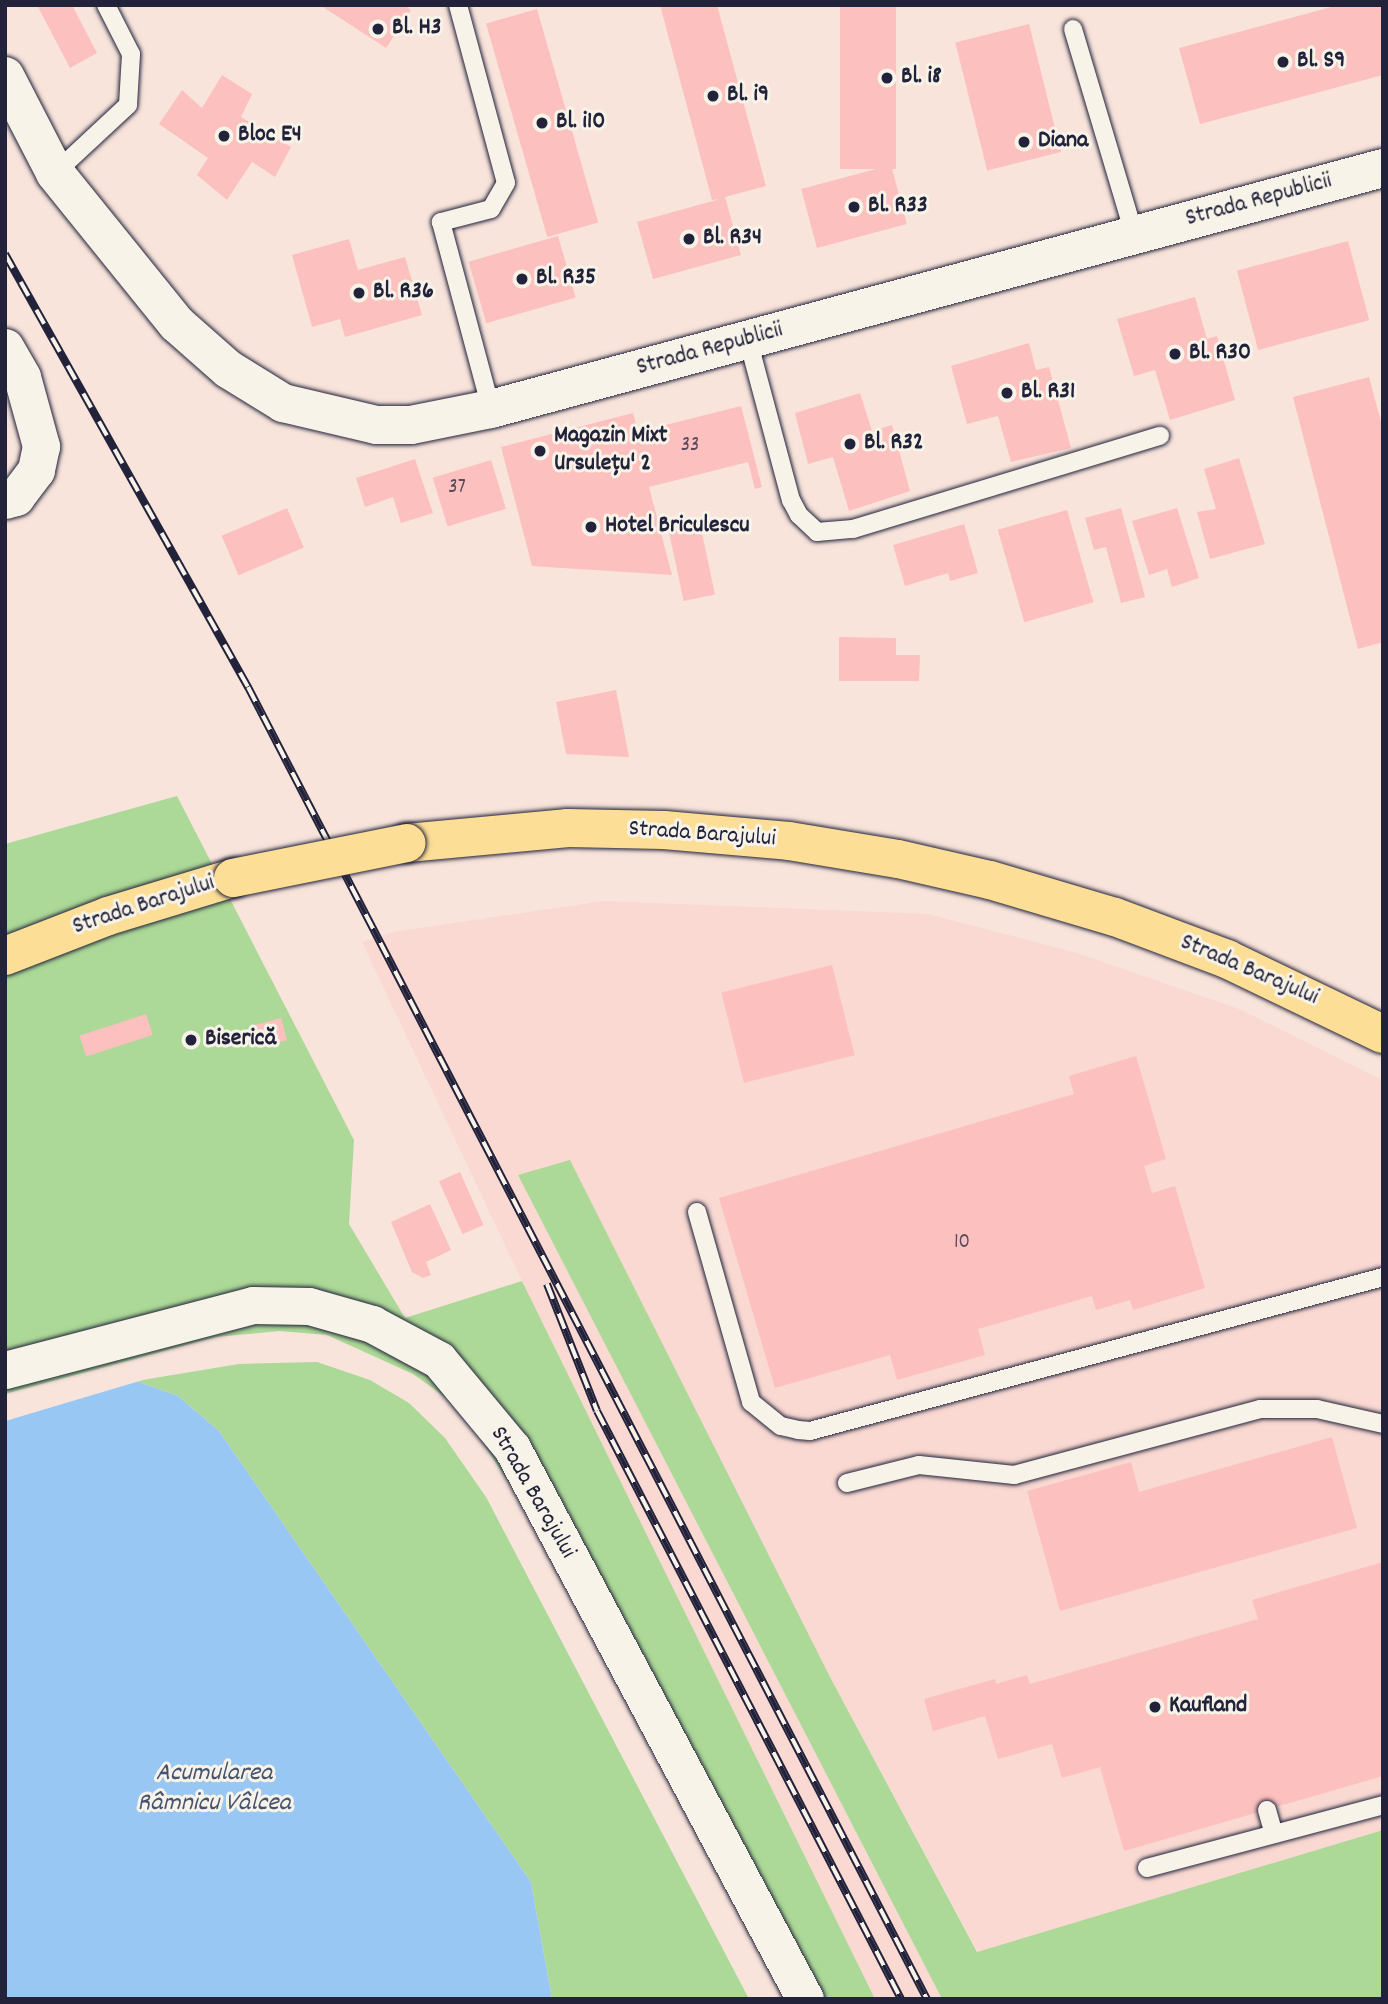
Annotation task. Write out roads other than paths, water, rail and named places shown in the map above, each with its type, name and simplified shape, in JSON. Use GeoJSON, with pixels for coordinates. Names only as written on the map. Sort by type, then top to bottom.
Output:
{"type":"FeatureCollection","features":[{"type":"Feature","properties":{"kind":"highway","name":"Strada Barajului"},"geometry":{"type":"LineString","coordinates":[[5,956],[134,907],[233,878],[407,843],[568,828],[664,830],[789,841],[898,859],[990,880],[1115,917],[1227,958],[1383,1034]]}},
{"type":"Feature","properties":{"kind":"main road","name":"Strada Republicii"},"geometry":{"type":"LineString","coordinates":[[5,76],[55,173],[177,324],[228,369],[283,403],[350,422],[388,425],[411,425],[491,409],[1383,169]]}},
{"type":"Feature","properties":{"kind":"street"},"geometry":{"type":"LineString","coordinates":[[5,347],[22,377],[41,446],[36,470],[16,497],[5,500]]}},
{"type":"Feature","properties":{"kind":"street","name":"Strada Barajului"},"geometry":{"type":"LineString","coordinates":[[5,1370],[254,1305],[309,1306],[372,1324],[439,1360],[512,1448],[805,1999]]}},
{"type":"Feature","properties":{"kind":"lane"},"geometry":{"type":"LineString","coordinates":[[55,173],[128,105],[131,54],[106,5]]}},
{"type":"Feature","properties":{"kind":"lane"},"geometry":{"type":"LineString","coordinates":[[458,5],[506,183],[491,209],[441,222],[491,409]]}},
{"type":"Feature","properties":{"kind":"lane"},"geometry":{"type":"LineString","coordinates":[[1073,29],[1134,234]]}},
{"type":"Feature","properties":{"kind":"lane"},"geometry":{"type":"LineString","coordinates":[[748,340],[791,500],[799,515],[817,532],[853,529],[1160,436]]}},
{"type":"Feature","properties":{"kind":"lane"},"geometry":{"type":"LineString","coordinates":[[696,1212],[751,1402],[772,1420],[798,1430],[810,1431],[1383,1277]]}},
{"type":"Feature","properties":{"kind":"lane"},"geometry":{"type":"LineString","coordinates":[[847,1483],[919,1465],[1014,1475],[1260,1409],[1317,1409],[1383,1424]]}},
{"type":"Feature","properties":{"kind":"lane"},"geometry":{"type":"LineString","coordinates":[[1147,1868],[1383,1805]]}},
{"type":"Feature","properties":{"kind":"lane"},"geometry":{"type":"LineString","coordinates":[[1267,1810],[1274,1834]]}},
{"type":"Feature","properties":{"kind":"water","name":"Acumularea Râmnicu Vâlcea"},"geometry":{"type":"Polygon","coordinates":[[[136,1381],[178,1396],[219,1431],[531,1882],[552,1999],[5,1999],[5,1421],[136,1381]]]}},
{"type":"Feature","properties":{"kind":"railway"},"geometry":{"type":"LineString","coordinates":[[5,254],[248,687],[927,1999]]}},
{"type":"Feature","properties":{"kind":"railway"},"geometry":{"type":"LineString","coordinates":[[547,1284],[597,1411],[901,1999]]}},
{"type":"Feature","properties":{"kind":"place","name":"Bl. H3"},"geometry":{"type":"Point","coordinates":[378,29]}},
{"type":"Feature","properties":{"kind":"place","name":"Bl. S9"},"geometry":{"type":"Point","coordinates":[1283,62]}},
{"type":"Feature","properties":{"kind":"place","name":"Bl. i8"},"geometry":{"type":"Point","coordinates":[887,78]}},
{"type":"Feature","properties":{"kind":"place","name":"Bl. i9"},"geometry":{"type":"Point","coordinates":[713,96]}},
{"type":"Feature","properties":{"kind":"place","name":"Bl. i10"},"geometry":{"type":"Point","coordinates":[542,123]}},
{"type":"Feature","properties":{"kind":"place","name":"Bloc E4"},"geometry":{"type":"Point","coordinates":[224,136]}},
{"type":"Feature","properties":{"kind":"place","name":"Diana"},"geometry":{"type":"Point","coordinates":[1024,142]}},
{"type":"Feature","properties":{"kind":"place","name":"Bl. R33"},"geometry":{"type":"Point","coordinates":[854,207]}},
{"type":"Feature","properties":{"kind":"place","name":"Bl. R34"},"geometry":{"type":"Point","coordinates":[689,239]}},
{"type":"Feature","properties":{"kind":"place","name":"Bl. R35"},"geometry":{"type":"Point","coordinates":[522,279]}},
{"type":"Feature","properties":{"kind":"place","name":"Bl. R36"},"geometry":{"type":"Point","coordinates":[359,293]}},
{"type":"Feature","properties":{"kind":"place","name":"Bl. R30"},"geometry":{"type":"Point","coordinates":[1175,354]}},
{"type":"Feature","properties":{"kind":"place","name":"Bl. R31"},"geometry":{"type":"Point","coordinates":[1007,393]}},
{"type":"Feature","properties":{"kind":"place","name":"Bl. R32"},"geometry":{"type":"Point","coordinates":[850,444]}},
{"type":"Feature","properties":{"kind":"place","name":"Magazin Mixt Ursulețu' 2"},"geometry":{"type":"Point","coordinates":[540,451]}},
{"type":"Feature","properties":{"kind":"place","name":"Hotel Briculescu"},"geometry":{"type":"Point","coordinates":[591,527]}},
{"type":"Feature","properties":{"kind":"place","name":"Biserică"},"geometry":{"type":"Point","coordinates":[191,1040]}},
{"type":"Feature","properties":{"kind":"place","name":"Kaufland"},"geometry":{"type":"Point","coordinates":[1155,1707]}}]}
